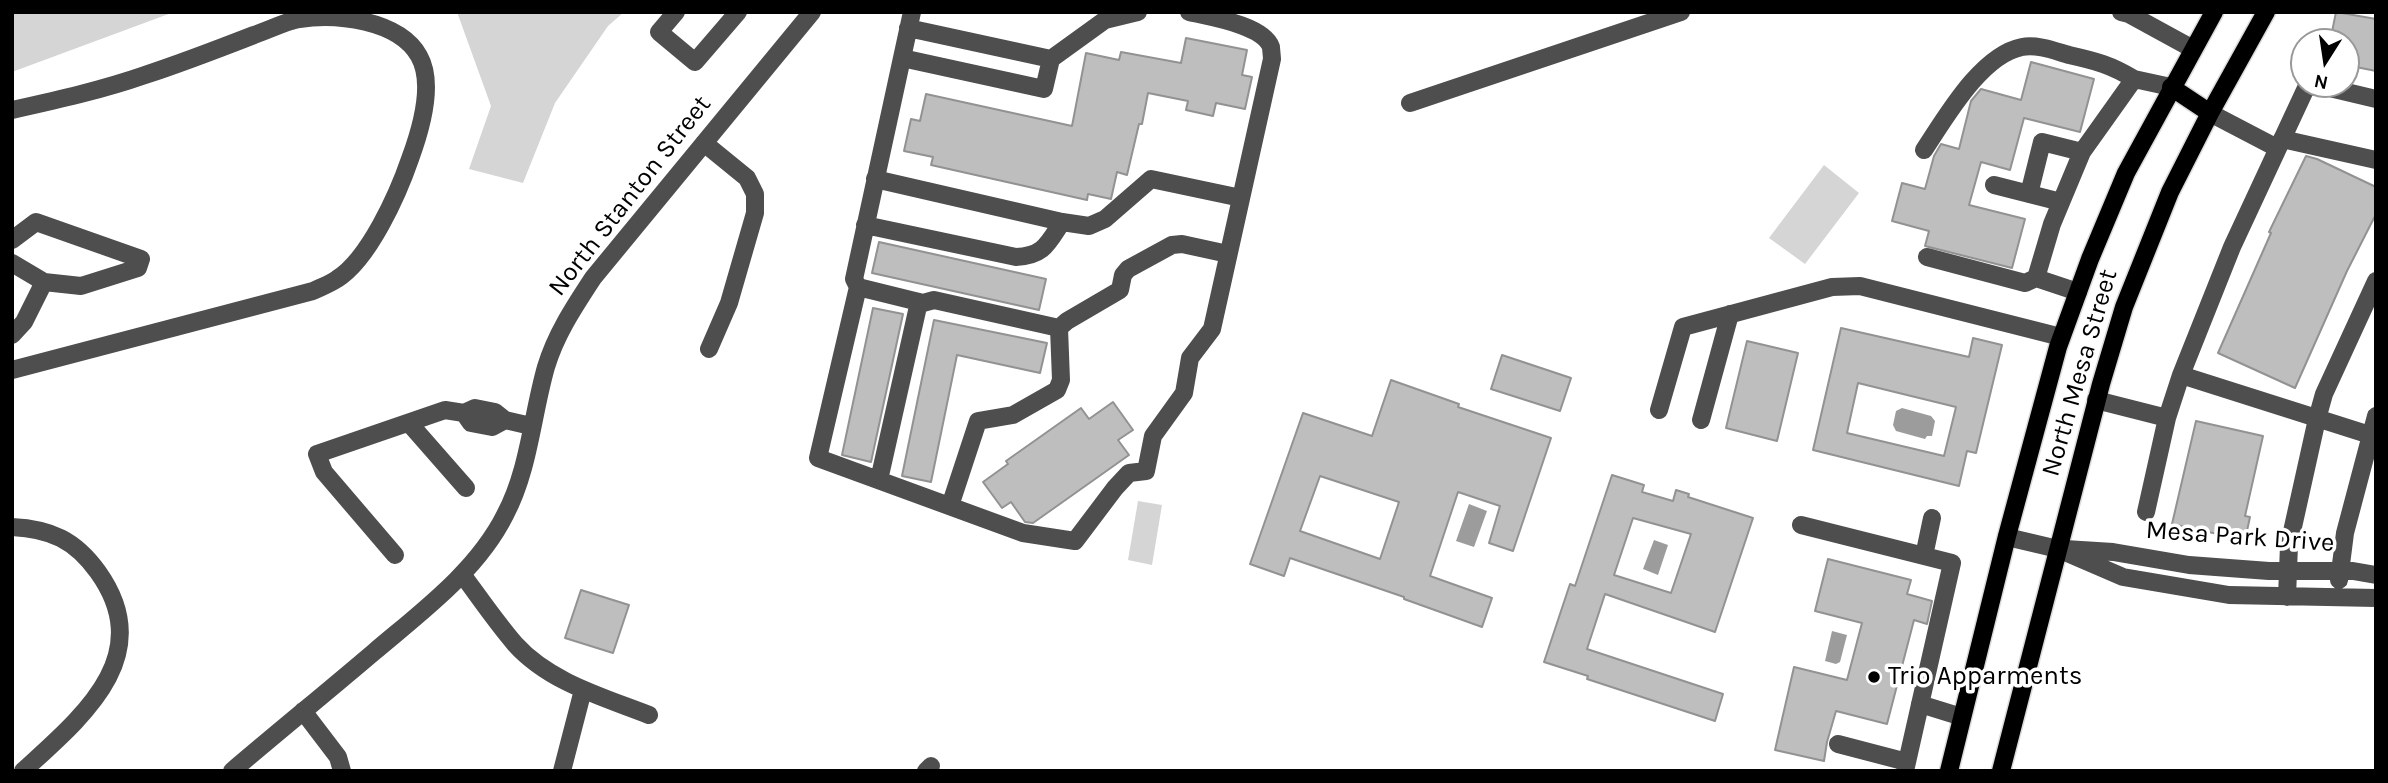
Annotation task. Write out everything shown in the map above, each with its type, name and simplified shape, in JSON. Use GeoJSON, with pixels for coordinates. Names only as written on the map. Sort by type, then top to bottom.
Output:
{"type":"FeatureCollection","features":[{"type":"Feature","properties":{"kind":"main road","name":"North Mesa Street"},"geometry":{"type":"LineString","coordinates":[[1950,771],[2007,537],[2061,337],[2126,173],[2214,12]]}},
{"type":"Feature","properties":{"kind":"main road","name":"North Mesa Street"},"geometry":{"type":"LineString","coordinates":[[2001,771],[2096,400],[2124,307],[2170,192],[2266,12]]}},
{"type":"Feature","properties":{"kind":"main road"},"geometry":{"type":"LineString","coordinates":[[2171,87],[2210,113]]}},
{"type":"Feature","properties":{"kind":"street"},"geometry":{"type":"LineString","coordinates":[[676,12],[659,32],[695,62],[738,12]]}},
{"type":"Feature","properties":{"kind":"street","name":"North Stanton Street"},"geometry":{"type":"LineString","coordinates":[[232,771],[405,626],[462,574],[487,546],[506,515],[521,475],[546,366],[570,312],[593,278],[812,12]]}},
{"type":"Feature","properties":{"kind":"street"},"geometry":{"type":"LineString","coordinates":[[902,58],[1044,89],[1051,59],[1105,20],[1138,12]]}},
{"type":"Feature","properties":{"kind":"street"},"geometry":{"type":"LineString","coordinates":[[1051,59],[910,20],[854,279],[858,287],[818,458],[1023,533],[1076,541],[1129,473],[1146,471],[1153,436],[1184,393],[1190,358],[1212,329],[1272,59],[1271,48],[1265,38],[1221,19],[1189,12]]}},
{"type":"Feature","properties":{"kind":"street"},"geometry":{"type":"LineString","coordinates":[[1410,103],[1681,12]]}},
{"type":"Feature","properties":{"kind":"street"},"geometry":{"type":"LineString","coordinates":[[2121,12],[2144,17],[2193,49]]}},
{"type":"Feature","properties":{"kind":"street"},"geometry":{"type":"LineString","coordinates":[[12,110],[72,97],[144,76],[298,19],[356,19],[385,29],[408,42],[420,57],[425,76],[425,103],[419,134],[407,170],[368,249],[338,279],[313,290],[12,370]]}},
{"type":"Feature","properties":{"kind":"street"},"geometry":{"type":"LineString","coordinates":[[1924,150],[1968,85],[2006,53],[2021,47],[2035,46],[2109,64],[2134,79],[2171,87]]}},
{"type":"Feature","properties":{"kind":"street"},"geometry":{"type":"LineString","coordinates":[[2036,278],[2082,152],[2134,79]]}},
{"type":"Feature","properties":{"kind":"street"},"geometry":{"type":"LineString","coordinates":[[2146,512],[2167,418],[2181,375],[2232,247],[2306,88],[2317,85],[2376,99]]}},
{"type":"Feature","properties":{"kind":"street"},"geometry":{"type":"LineString","coordinates":[[2210,113],[2279,144],[2376,160]]}},
{"type":"Feature","properties":{"kind":"street"},"geometry":{"type":"LineString","coordinates":[[2029,194],[2042,142],[2082,152]]}},
{"type":"Feature","properties":{"kind":"street"},"geometry":{"type":"LineString","coordinates":[[704,143],[747,178],[755,194],[755,213],[729,303],[709,349]]}},
{"type":"Feature","properties":{"kind":"street"},"geometry":{"type":"LineString","coordinates":[[876,178],[1089,226],[1105,219],[1151,179],[1241,198]]}},
{"type":"Feature","properties":{"kind":"street"},"geometry":{"type":"LineString","coordinates":[[1994,185],[2062,202]]}},
{"type":"Feature","properties":{"kind":"street"},"geometry":{"type":"LineString","coordinates":[[12,240],[36,222],[141,259],[138,268],[80,286],[44,282],[12,263]]}},
{"type":"Feature","properties":{"kind":"street"},"geometry":{"type":"LineString","coordinates":[[865,225],[1016,257],[1030,257],[1042,251],[1062,222]]}},
{"type":"Feature","properties":{"kind":"street"},"geometry":{"type":"LineString","coordinates":[[950,506],[978,421],[1013,415],[1057,390],[1061,380],[1059,328],[1066,321],[1120,290],[1123,275],[1128,269],[1172,244],[1182,243],[1228,254]]}},
{"type":"Feature","properties":{"kind":"street"},"geometry":{"type":"LineString","coordinates":[[1927,257],[2025,283],[2036,278],[2078,292]]}},
{"type":"Feature","properties":{"kind":"street"},"geometry":{"type":"LineString","coordinates":[[2287,597],[2289,545],[2317,419],[2325,394],[2376,281]]}},
{"type":"Feature","properties":{"kind":"street"},"geometry":{"type":"LineString","coordinates":[[12,335],[24,322],[44,282]]}},
{"type":"Feature","properties":{"kind":"street"},"geometry":{"type":"LineString","coordinates":[[1659,410],[1683,327],[1832,287],[1860,286],[2061,337]]}},
{"type":"Feature","properties":{"kind":"street"},"geometry":{"type":"LineString","coordinates":[[858,287],[919,302],[934,300],[1059,328]]}},
{"type":"Feature","properties":{"kind":"street"},"geometry":{"type":"LineString","coordinates":[[879,480],[919,302]]}},
{"type":"Feature","properties":{"kind":"street"},"geometry":{"type":"LineString","coordinates":[[1701,419],[1730,314]]}},
{"type":"Feature","properties":{"kind":"street"},"geometry":{"type":"LineString","coordinates":[[2181,375],[2317,419],[2371,441]]}},
{"type":"Feature","properties":{"kind":"street"},"geometry":{"type":"LineString","coordinates":[[2096,400],[2167,418]]}},
{"type":"Feature","properties":{"kind":"street"},"geometry":{"type":"LineString","coordinates":[[395,555],[324,472],[317,454],[445,410],[464,413],[475,408],[495,412],[505,420],[531,426]]}},
{"type":"Feature","properties":{"kind":"street"},"geometry":{"type":"LineString","coordinates":[[2336,598],[2346,533],[2376,416]]}},
{"type":"Feature","properties":{"kind":"street"},"geometry":{"type":"LineString","coordinates":[[409,423],[466,488]]}},
{"type":"Feature","properties":{"kind":"street"},"geometry":{"type":"LineString","coordinates":[[1924,556],[1931,518]]}},
{"type":"Feature","properties":{"kind":"street"},"geometry":{"type":"LineString","coordinates":[[1801,525],[1952,563],[1906,766],[1838,744]]}},
{"type":"Feature","properties":{"kind":"street"},"geometry":{"type":"LineString","coordinates":[[12,527],[57,535],[84,553],[111,590],[121,629],[116,663],[98,696],[74,725],[23,771]]}},
{"type":"Feature","properties":{"kind":"street","name":"Mesa Park Drive"},"geometry":{"type":"LineString","coordinates":[[2007,537],[2058,549],[2123,577],[2229,596],[2376,598]]}},
{"type":"Feature","properties":{"kind":"street","name":"Mesa Park Drive"},"geometry":{"type":"LineString","coordinates":[[2058,549],[2086,548],[2189,565],[2376,575]]}},
{"type":"Feature","properties":{"kind":"street"},"geometry":{"type":"LineString","coordinates":[[462,574],[516,645],[546,670],[583,690],[649,715]]}},
{"type":"Feature","properties":{"kind":"street"},"geometry":{"type":"LineString","coordinates":[[562,771],[583,690]]}},
{"type":"Feature","properties":{"kind":"street"},"geometry":{"type":"LineString","coordinates":[[1920,704],[1962,717]]}},
{"type":"Feature","properties":{"kind":"street"},"geometry":{"type":"LineString","coordinates":[[303,711],[338,757],[342,771]]}},
{"type":"Feature","properties":{"kind":"shaded area"},"geometry":{"type":"Polygon","coordinates":[[[12,12],[174,12],[12,72],[12,12]]]}},
{"type":"Feature","properties":{"kind":"shaded area"},"geometry":{"type":"Polygon","coordinates":[[[457,12],[624,12],[608,26],[555,103],[523,183],[469,169],[491,106],[457,12]]]}},
{"type":"Feature","properties":{"kind":"shaded area"},"geometry":{"type":"Polygon","coordinates":[[[1824,165],[1859,193],[1805,264],[1769,238],[1824,165]]]}},
{"type":"Feature","properties":{"kind":"shaded area"},"geometry":{"type":"Polygon","coordinates":[[[1902,408],[1931,416],[1935,421],[1932,436],[1925,439],[1896,431],[1893,425],[1896,411],[1902,408]]]}},
{"type":"Feature","properties":{"kind":"shaded area"},"geometry":{"type":"Polygon","coordinates":[[[1138,501],[1162,505],[1152,565],[1128,560],[1138,501]]]}},
{"type":"Feature","properties":{"kind":"shaded area"},"geometry":{"type":"Polygon","coordinates":[[[1469,504],[1487,511],[1474,547],[1456,541],[1469,504]]]}},
{"type":"Feature","properties":{"kind":"shaded area"},"geometry":{"type":"Polygon","coordinates":[[[1654,540],[1668,545],[1658,575],[1643,569],[1654,540]]]}},
{"type":"Feature","properties":{"kind":"shaded area"},"geometry":{"type":"Polygon","coordinates":[[[1832,631],[1847,635],[1840,662],[1836,664],[1825,661],[1832,631]]]}},
{"type":"Feature","properties":{"kind":"building"},"geometry":{"type":"Polygon","coordinates":[[[2336,12],[2376,19],[2376,71],[2360,68],[2360,28],[2333,28],[2336,12]]]}},
{"type":"Feature","properties":{"kind":"building"},"geometry":{"type":"Polygon","coordinates":[[[1186,38],[1247,50],[1242,75],[1252,77],[1245,109],[1216,103],[1213,116],[1186,110],[1188,101],[1148,93],[1127,175],[1117,172],[1111,199],[1088,194],[1087,200],[931,165],[933,157],[904,151],[911,119],[920,121],[926,94],[1072,126],[1086,53],[1119,60],[1121,52],[1181,63],[1186,38]]]}},
{"type":"Feature","properties":{"kind":"building"},"geometry":{"type":"Polygon","coordinates":[[[2031,62],[2094,79],[2080,132],[2024,118],[2010,170],[1981,162],[1969,205],[2025,219],[2012,268],[1925,246],[1929,231],[1892,221],[1902,183],[1925,189],[1934,156],[1941,144],[1959,149],[1971,101],[1981,89],[2021,100],[2031,62]]]}},
{"type":"Feature","properties":{"kind":"building"},"geometry":{"type":"Polygon","coordinates":[[[2306,156],[2376,187],[2376,214],[2347,271],[2295,388],[2218,353],[2271,233],[2269,232],[2306,156]]]}},
{"type":"Feature","properties":{"kind":"building"},"geometry":{"type":"Polygon","coordinates":[[[879,242],[1046,279],[1039,310],[872,273],[879,242]]]}},
{"type":"Feature","properties":{"kind":"building"},"geometry":{"type":"Polygon","coordinates":[[[873,308],[903,314],[871,462],[842,455],[873,308]]]}},
{"type":"Feature","properties":{"kind":"building"},"geometry":{"type":"Polygon","coordinates":[[[934,320],[1047,343],[1040,373],[957,355],[931,482],[902,476],[934,320]]]}},
{"type":"Feature","properties":{"kind":"building"},"geometry":{"type":"Polygon","coordinates":[[[1841,328],[1969,357],[1973,338],[2002,345],[1976,453],[1967,451],[1959,486],[1813,450],[1841,328]],[[1858,383],[1847,433],[1944,456],[1956,407],[1858,383]]]}},
{"type":"Feature","properties":{"kind":"building"},"geometry":{"type":"Polygon","coordinates":[[[1747,341],[1798,353],[1777,441],[1726,428],[1747,341]]]}},
{"type":"Feature","properties":{"kind":"building"},"geometry":{"type":"Polygon","coordinates":[[[1502,355],[1571,378],[1560,411],[1491,389],[1502,355]]]}},
{"type":"Feature","properties":{"kind":"building"},"geometry":{"type":"Polygon","coordinates":[[[1391,380],[1459,404],[1458,407],[1551,438],[1513,551],[1489,543],[1500,506],[1458,492],[1430,576],[1492,598],[1482,627],[1290,558],[1284,576],[1250,564],[1303,413],[1372,436],[1391,380]],[[1320,476],[1300,531],[1380,559],[1399,502],[1320,476]]]}},
{"type":"Feature","properties":{"kind":"building"},"geometry":{"type":"Polygon","coordinates":[[[1113,402],[1133,430],[1118,440],[1129,455],[1033,523],[1025,522],[1011,502],[1002,508],[983,482],[1008,464],[1006,461],[1081,408],[1089,419],[1113,402]]]}},
{"type":"Feature","properties":{"kind":"building"},"geometry":{"type":"Polygon","coordinates":[[[2196,421],[2263,436],[2245,516],[2250,517],[2245,540],[2172,524],[2196,421]]]}},
{"type":"Feature","properties":{"kind":"building"},"geometry":{"type":"Polygon","coordinates":[[[1612,475],[1644,485],[1642,492],[1673,501],[1676,490],[1689,494],[1688,497],[1753,518],[1715,632],[1605,594],[1587,649],[1723,694],[1715,721],[1544,662],[1570,584],[1575,586],[1612,475]],[[1633,518],[1614,575],[1671,593],[1691,534],[1633,518]]]}},
{"type":"Feature","properties":{"kind":"building","name":"Trio Apparments"},"geometry":{"type":"Polygon","coordinates":[[[1828,559],[1911,580],[1907,594],[1932,601],[1927,624],[1914,620],[1887,724],[1836,711],[1824,761],[1775,750],[1794,667],[1847,680],[1862,623],[1815,611],[1828,559]]]}},
{"type":"Feature","properties":{"kind":"building"},"geometry":{"type":"Polygon","coordinates":[[[581,590],[629,605],[613,653],[565,638],[581,590]]]}},
{"type":"Feature","properties":{"kind":"place","name":"Trio Apparments"},"geometry":{"type":"Point","coordinates":[1874,677]}}]}
